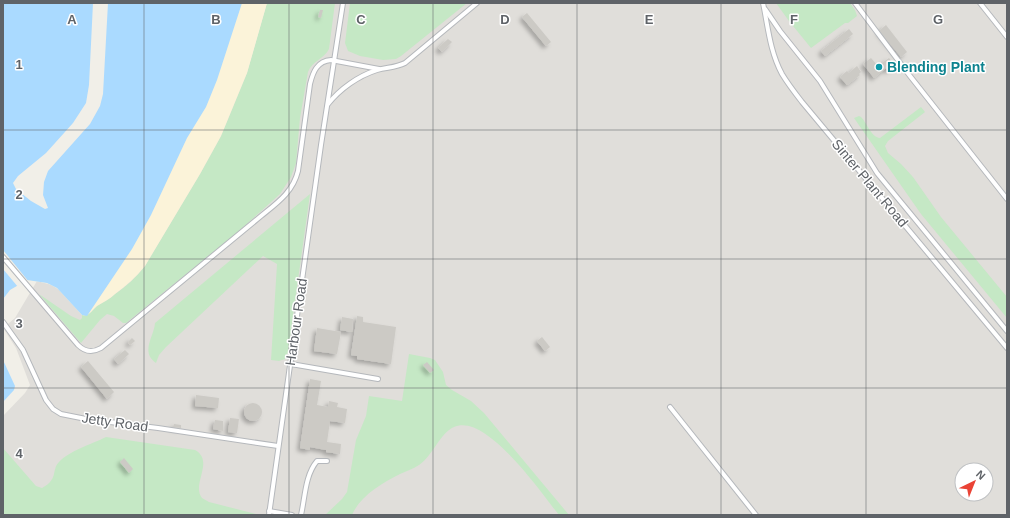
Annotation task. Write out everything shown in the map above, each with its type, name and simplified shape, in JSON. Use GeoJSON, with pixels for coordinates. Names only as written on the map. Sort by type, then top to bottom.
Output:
{"type":"FeatureCollection","features":[{"type":"Feature","properties":{"kind":"lane"},"geometry":{"type":"LineString","coordinates":[[327,106],[343,3]]}},
{"type":"Feature","properties":{"kind":"lane"},"geometry":{"type":"LineString","coordinates":[[3,257],[80,347],[85,350],[92,351],[100,348],[286,194],[294,183],[298,171],[312,75],[316,68],[326,61],[379,69],[395,68],[405,63],[477,3]]}},
{"type":"Feature","properties":{"kind":"lane"},"geometry":{"type":"LineString","coordinates":[[855,3],[910,76],[1007,199]]}},
{"type":"Feature","properties":{"kind":"lane"},"geometry":{"type":"LineString","coordinates":[[980,3],[1007,37]]}},
{"type":"Feature","properties":{"kind":"lane"},"geometry":{"type":"LineString","coordinates":[[763,4],[780,31],[820,81],[877,173],[1007,331]]}},
{"type":"Feature","properties":{"kind":"lane","name":"Sinter Plant Road"},"geometry":{"type":"LineString","coordinates":[[763,4],[771,45],[778,66],[787,81],[802,102],[1007,348]]}},
{"type":"Feature","properties":{"kind":"lane"},"geometry":{"type":"LineString","coordinates":[[327,106],[349,85],[379,69]]}},
{"type":"Feature","properties":{"kind":"lane","name":"Harbour Road"},"geometry":{"type":"LineString","coordinates":[[269,513],[327,106]]}},
{"type":"Feature","properties":{"kind":"lane","name":"Jetty Road"},"geometry":{"type":"LineString","coordinates":[[3,322],[23,350],[46,400],[53,409],[61,414],[86,419],[278,446]]}},
{"type":"Feature","properties":{"kind":"lane"},"geometry":{"type":"LineString","coordinates":[[291,364],[378,379]]}},
{"type":"Feature","properties":{"kind":"lane"},"geometry":{"type":"LineString","coordinates":[[670,407],[756,515]]}},
{"type":"Feature","properties":{"kind":"lane"},"geometry":{"type":"LineString","coordinates":[[301,515],[305,492],[314,465],[320,460],[327,462]]}},
{"type":"Feature","properties":{"kind":"lane"},"geometry":{"type":"LineString","coordinates":[[269,513],[292,515]]}},
{"type":"Feature","properties":{"kind":"shaded area"},"geometry":{"type":"Polygon","coordinates":[[[267,3],[1007,3],[1007,515],[3,515],[3,416],[25,393],[30,385],[16,348],[3,328],[15,318],[37,281],[52,285],[62,292],[247,73],[267,3]]]}},
{"type":"Feature","properties":{"kind":"green space"},"geometry":{"type":"Polygon","coordinates":[[[267,3],[335,3],[329,49],[312,65],[308,72],[300,118],[296,163],[291,177],[280,194],[239,231],[126,323],[123,323],[114,316],[107,314],[100,320],[81,343],[39,294],[71,316],[80,320],[82,315],[89,314],[97,306],[123,288],[135,278],[145,266],[221,136],[247,73],[267,3]]]}},
{"type":"Feature","properties":{"kind":"green space"},"geometry":{"type":"Polygon","coordinates":[[[350,3],[467,3],[401,56],[396,59],[383,60],[360,56],[348,51],[345,43],[350,3]]]}},
{"type":"Feature","properties":{"kind":"green space"},"geometry":{"type":"Polygon","coordinates":[[[776,3],[850,3],[857,16],[811,48],[776,3]]]}},
{"type":"Feature","properties":{"kind":"green space"},"geometry":{"type":"Polygon","coordinates":[[[921,107],[925,112],[888,141],[885,146],[888,153],[913,177],[941,217],[1007,297],[1007,318],[921,214],[854,118],[859,116],[861,117],[874,135],[880,138],[921,107]]]}},
{"type":"Feature","properties":{"kind":"green space"},"geometry":{"type":"Polygon","coordinates":[[[310,194],[288,352],[285,359],[279,361],[271,360],[277,264],[263,256],[166,347],[159,355],[156,363],[151,359],[148,349],[155,323],[310,194]]]}},
{"type":"Feature","properties":{"kind":"green space"},"geometry":{"type":"Polygon","coordinates":[[[409,354],[435,360],[443,372],[446,385],[471,401],[484,413],[569,515],[559,515],[527,474],[497,443],[482,431],[467,426],[454,427],[449,430],[444,434],[424,461],[372,491],[360,502],[352,515],[325,515],[342,499],[347,492],[356,440],[366,416],[369,396],[402,401],[409,354]]]}},
{"type":"Feature","properties":{"kind":"green space"},"geometry":{"type":"Polygon","coordinates":[[[106,437],[195,450],[201,455],[203,460],[199,486],[199,492],[202,498],[209,502],[260,515],[3,515],[3,448],[36,486],[42,488],[51,481],[55,468],[63,458],[106,437]]]}},
{"type":"Feature","properties":{"kind":"sand"},"geometry":{"type":"Polygon","coordinates":[[[95,3],[267,3],[247,73],[221,136],[200,174],[145,266],[123,288],[97,306],[89,314],[82,315],[57,288],[47,283],[27,280],[10,290],[3,298],[95,3]]]}},
{"type":"Feature","properties":{"kind":"water"},"geometry":{"type":"Polygon","coordinates":[[[3,3],[242,3],[217,80],[206,107],[187,138],[151,215],[132,249],[87,316],[82,315],[57,288],[47,283],[27,280],[10,290],[3,299],[3,3]]]}},
{"type":"Feature","properties":{"kind":"water"},"geometry":{"type":"Polygon","coordinates":[[[3,360],[15,386],[14,390],[3,402],[3,360]]]}},
{"type":"Feature","properties":{"kind":"pier"},"geometry":{"type":"Polygon","coordinates":[[[93,3],[108,3],[103,94],[100,106],[90,124],[48,171],[44,182],[43,195],[48,208],[45,209],[31,201],[16,189],[13,183],[18,176],[46,153],[73,123],[86,103],[89,85],[93,3]]]}},
{"type":"Feature","properties":{"kind":"pier"},"geometry":{"type":"Polygon","coordinates":[[[3,250],[29,282],[18,287],[3,269],[3,250]]]}},
{"type":"Feature","properties":{"kind":"building"},"geometry":{"type":"Polygon","coordinates":[[[320,10],[323,10],[321,18],[318,17],[320,10]]]}},
{"type":"Feature","properties":{"kind":"building"},"geometry":{"type":"Polygon","coordinates":[[[527,13],[551,42],[546,46],[522,17],[527,13]]]}},
{"type":"Feature","properties":{"kind":"building"},"geometry":{"type":"Polygon","coordinates":[[[886,25],[907,52],[901,57],[879,31],[886,25]]]}},
{"type":"Feature","properties":{"kind":"building"},"geometry":{"type":"Polygon","coordinates":[[[849,29],[853,34],[825,56],[821,51],[849,29]]]}},
{"type":"Feature","properties":{"kind":"building"},"geometry":{"type":"Polygon","coordinates":[[[448,39],[452,42],[442,52],[438,48],[448,39]]]}},
{"type":"Feature","properties":{"kind":"building","name":"Blending Plant"},"geometry":{"type":"Polygon","coordinates":[[[871,58],[878,66],[889,58],[895,66],[888,71],[886,68],[874,78],[863,64],[871,58]]]}},
{"type":"Feature","properties":{"kind":"building"},"geometry":{"type":"Polygon","coordinates":[[[857,66],[861,72],[859,74],[860,75],[847,85],[840,77],[847,71],[849,73],[857,66]]]}},
{"type":"Feature","properties":{"kind":"building"},"geometry":{"type":"Polygon","coordinates":[[[357,316],[363,317],[363,322],[396,327],[391,364],[357,359],[357,356],[351,355],[357,316]]]}},
{"type":"Feature","properties":{"kind":"building"},"geometry":{"type":"Polygon","coordinates":[[[342,317],[353,319],[352,332],[340,330],[342,317]]]}},
{"type":"Feature","properties":{"kind":"building"},"geometry":{"type":"Polygon","coordinates":[[[317,328],[341,332],[337,354],[314,351],[317,328]]]}},
{"type":"Feature","properties":{"kind":"building"},"geometry":{"type":"Polygon","coordinates":[[[542,337],[550,347],[545,351],[537,341],[542,337]]]}},
{"type":"Feature","properties":{"kind":"building"},"geometry":{"type":"Polygon","coordinates":[[[132,338],[135,341],[130,345],[128,342],[132,338]]]}},
{"type":"Feature","properties":{"kind":"building"},"geometry":{"type":"Polygon","coordinates":[[[125,350],[129,354],[118,364],[114,359],[125,350]]]}},
{"type":"Feature","properties":{"kind":"building"},"geometry":{"type":"Polygon","coordinates":[[[88,361],[114,392],[107,399],[81,367],[88,361]]]}},
{"type":"Feature","properties":{"kind":"building"},"geometry":{"type":"Polygon","coordinates":[[[427,362],[434,370],[430,373],[423,365],[427,362]]]}},
{"type":"Feature","properties":{"kind":"building"},"geometry":{"type":"Polygon","coordinates":[[[310,379],[321,381],[317,405],[328,407],[329,401],[338,403],[337,407],[347,409],[345,423],[330,421],[327,442],[341,444],[340,454],[326,452],[326,450],[310,447],[310,450],[300,448],[310,379]]]}},
{"type":"Feature","properties":{"kind":"building"},"geometry":{"type":"Polygon","coordinates":[[[196,395],[219,398],[218,408],[195,406],[196,395]]]}},
{"type":"Feature","properties":{"kind":"building"},"geometry":{"type":"Polygon","coordinates":[[[253,403],[259,406],[262,412],[259,418],[253,421],[247,418],[244,412],[247,406],[253,403]]]}},
{"type":"Feature","properties":{"kind":"building"},"geometry":{"type":"Polygon","coordinates":[[[230,418],[239,419],[237,433],[228,432],[230,418]]]}},
{"type":"Feature","properties":{"kind":"building"},"geometry":{"type":"Polygon","coordinates":[[[215,420],[223,421],[223,431],[213,429],[215,420]]]}},
{"type":"Feature","properties":{"kind":"building"},"geometry":{"type":"Polygon","coordinates":[[[174,424],[181,425],[181,428],[173,427],[174,424]]]}},
{"type":"Feature","properties":{"kind":"building"},"geometry":{"type":"Polygon","coordinates":[[[124,458],[133,469],[129,473],[120,462],[124,458]]]}},
{"type":"Feature","properties":{"kind":"place","name":"Blending Plant"},"geometry":{"type":"Point","coordinates":[879,67]}}]}
